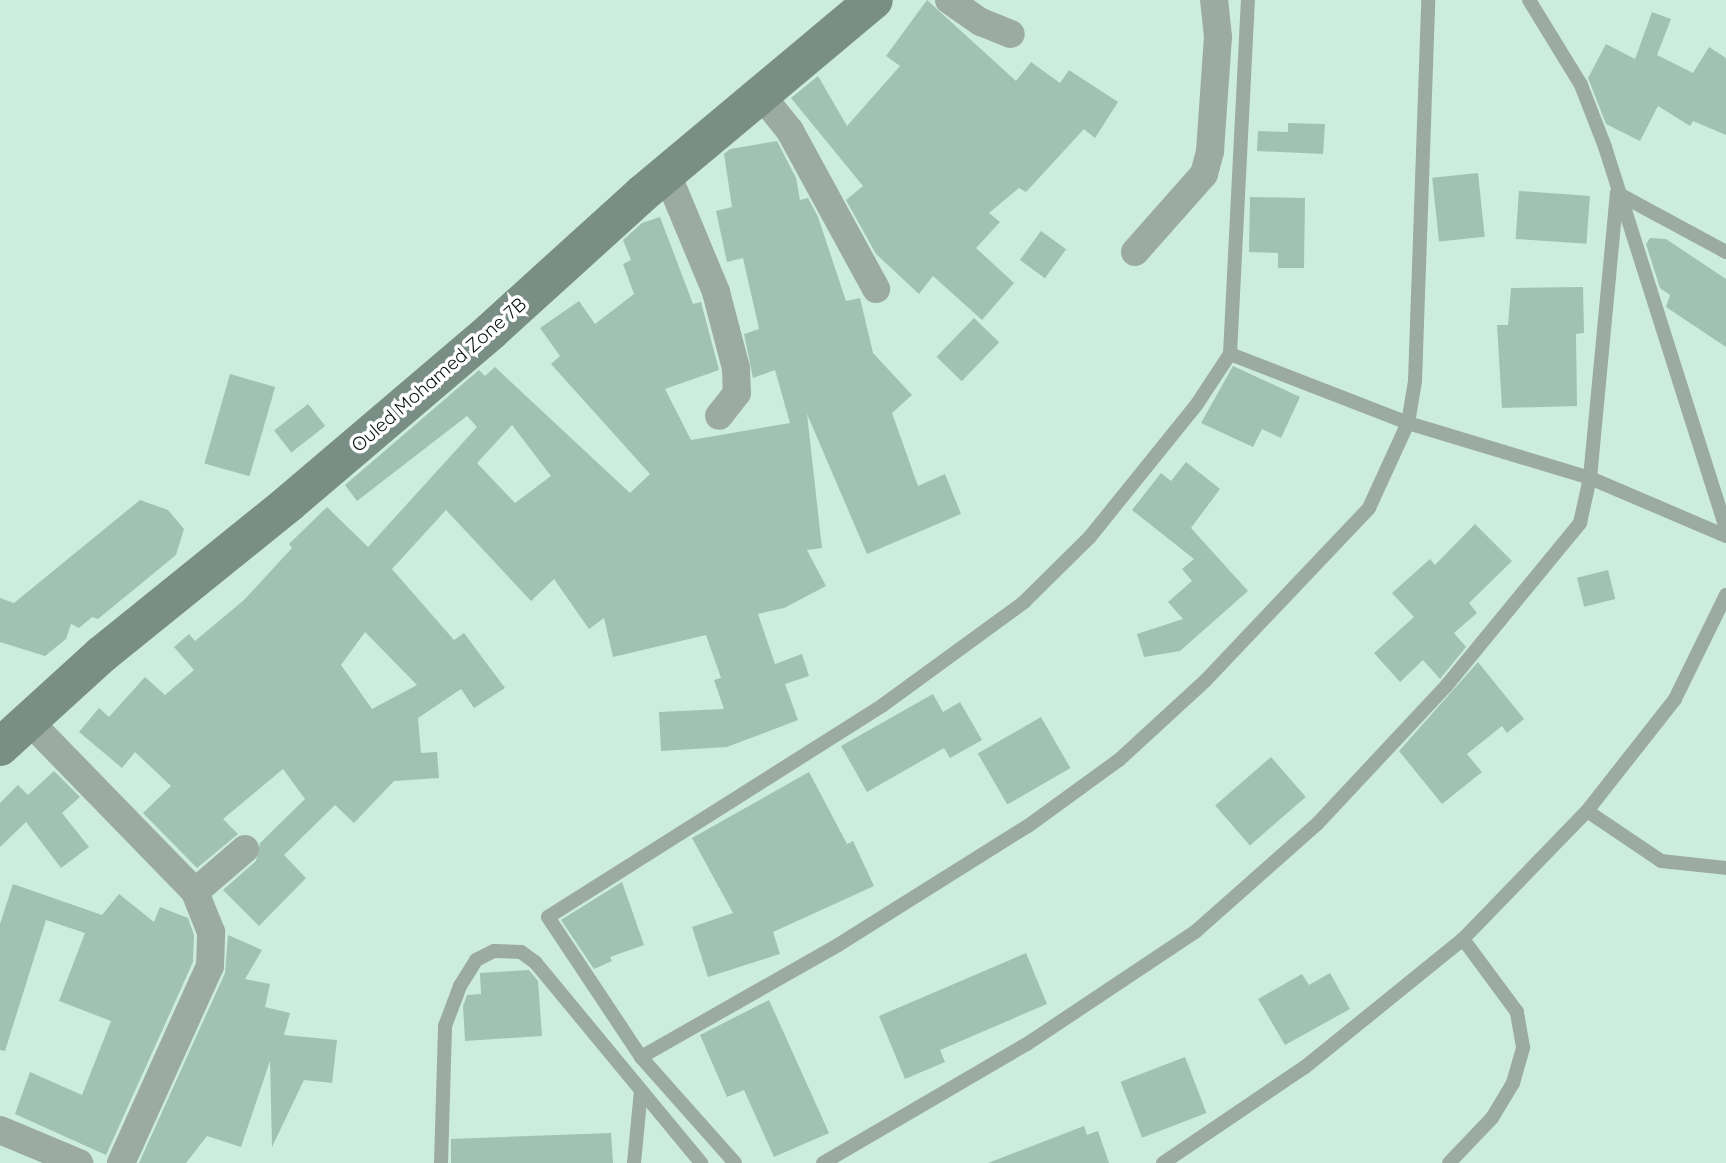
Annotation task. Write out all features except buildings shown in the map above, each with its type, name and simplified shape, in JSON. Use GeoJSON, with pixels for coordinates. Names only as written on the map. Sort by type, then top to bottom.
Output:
{"type":"FeatureCollection","features":[{"type":"Feature","properties":{"kind":"main road","name":"Ouled Mohamed Zone 7B"},"geometry":{"type":"LineString","coordinates":[[0,747],[28,720],[481,340],[667,174],[874,0]]}},
{"type":"Feature","properties":{"kind":"street"},"geometry":{"type":"LineString","coordinates":[[949,0],[981,22],[1011,34]]}},
{"type":"Feature","properties":{"kind":"street"},"geometry":{"type":"LineString","coordinates":[[1135,252],[1204,174],[1210,151],[1218,37],[1214,0]]}},
{"type":"Feature","properties":{"kind":"street"},"geometry":{"type":"LineString","coordinates":[[762,96],[790,131],[876,289]]}},
{"type":"Feature","properties":{"kind":"street"},"geometry":{"type":"LineString","coordinates":[[667,174],[716,292],[736,368],[737,393],[719,416]]}},
{"type":"Feature","properties":{"kind":"street"},"geometry":{"type":"LineString","coordinates":[[28,720],[195,892],[211,932],[211,965],[121,1163]]}},
{"type":"Feature","properties":{"kind":"street"},"geometry":{"type":"LineString","coordinates":[[195,892],[246,849]]}},
{"type":"Feature","properties":{"kind":"street"},"geometry":{"type":"LineString","coordinates":[[0,1129],[79,1163]]}},
{"type":"Feature","properties":{"kind":"lane"},"geometry":{"type":"LineString","coordinates":[[735,1163],[641,1057],[548,917],[883,705],[1024,602],[1089,538],[1197,404],[1230,354],[1248,0]]}},
{"type":"Feature","properties":{"kind":"lane"},"geometry":{"type":"LineString","coordinates":[[641,1057],[838,945],[1028,826],[1119,760],[1205,681],[1369,508],[1408,423],[1415,381],[1428,0]]}},
{"type":"Feature","properties":{"kind":"lane"},"geometry":{"type":"LineString","coordinates":[[1530,0],[1581,85],[1726,529]]}},
{"type":"Feature","properties":{"kind":"lane"},"geometry":{"type":"LineString","coordinates":[[1617,193],[1726,252]]}},
{"type":"Feature","properties":{"kind":"lane"},"geometry":{"type":"LineString","coordinates":[[823,1163],[1027,1044],[1195,932],[1318,823],[1447,685],[1580,523],[1590,478],[1617,193]]}},
{"type":"Feature","properties":{"kind":"lane"},"geometry":{"type":"LineString","coordinates":[[1230,354],[1408,423],[1590,478],[1726,536]]}},
{"type":"Feature","properties":{"kind":"lane"},"geometry":{"type":"LineString","coordinates":[[1163,1163],[1305,1067],[1463,939],[1587,811],[1675,699],[1726,594]]}},
{"type":"Feature","properties":{"kind":"lane"},"geometry":{"type":"LineString","coordinates":[[1587,811],[1661,861],[1726,868]]}},
{"type":"Feature","properties":{"kind":"lane"},"geometry":{"type":"LineString","coordinates":[[1449,1163],[1492,1118],[1513,1083],[1523,1047],[1517,1012],[1463,939]]}},
{"type":"Feature","properties":{"kind":"lane"},"geometry":{"type":"LineString","coordinates":[[441,1163],[445,1026],[460,986],[476,960],[494,951],[521,952],[535,962],[701,1163]]}},
{"type":"Feature","properties":{"kind":"lane"},"geometry":{"type":"LineString","coordinates":[[634,1163],[641,1090]]}}]}
